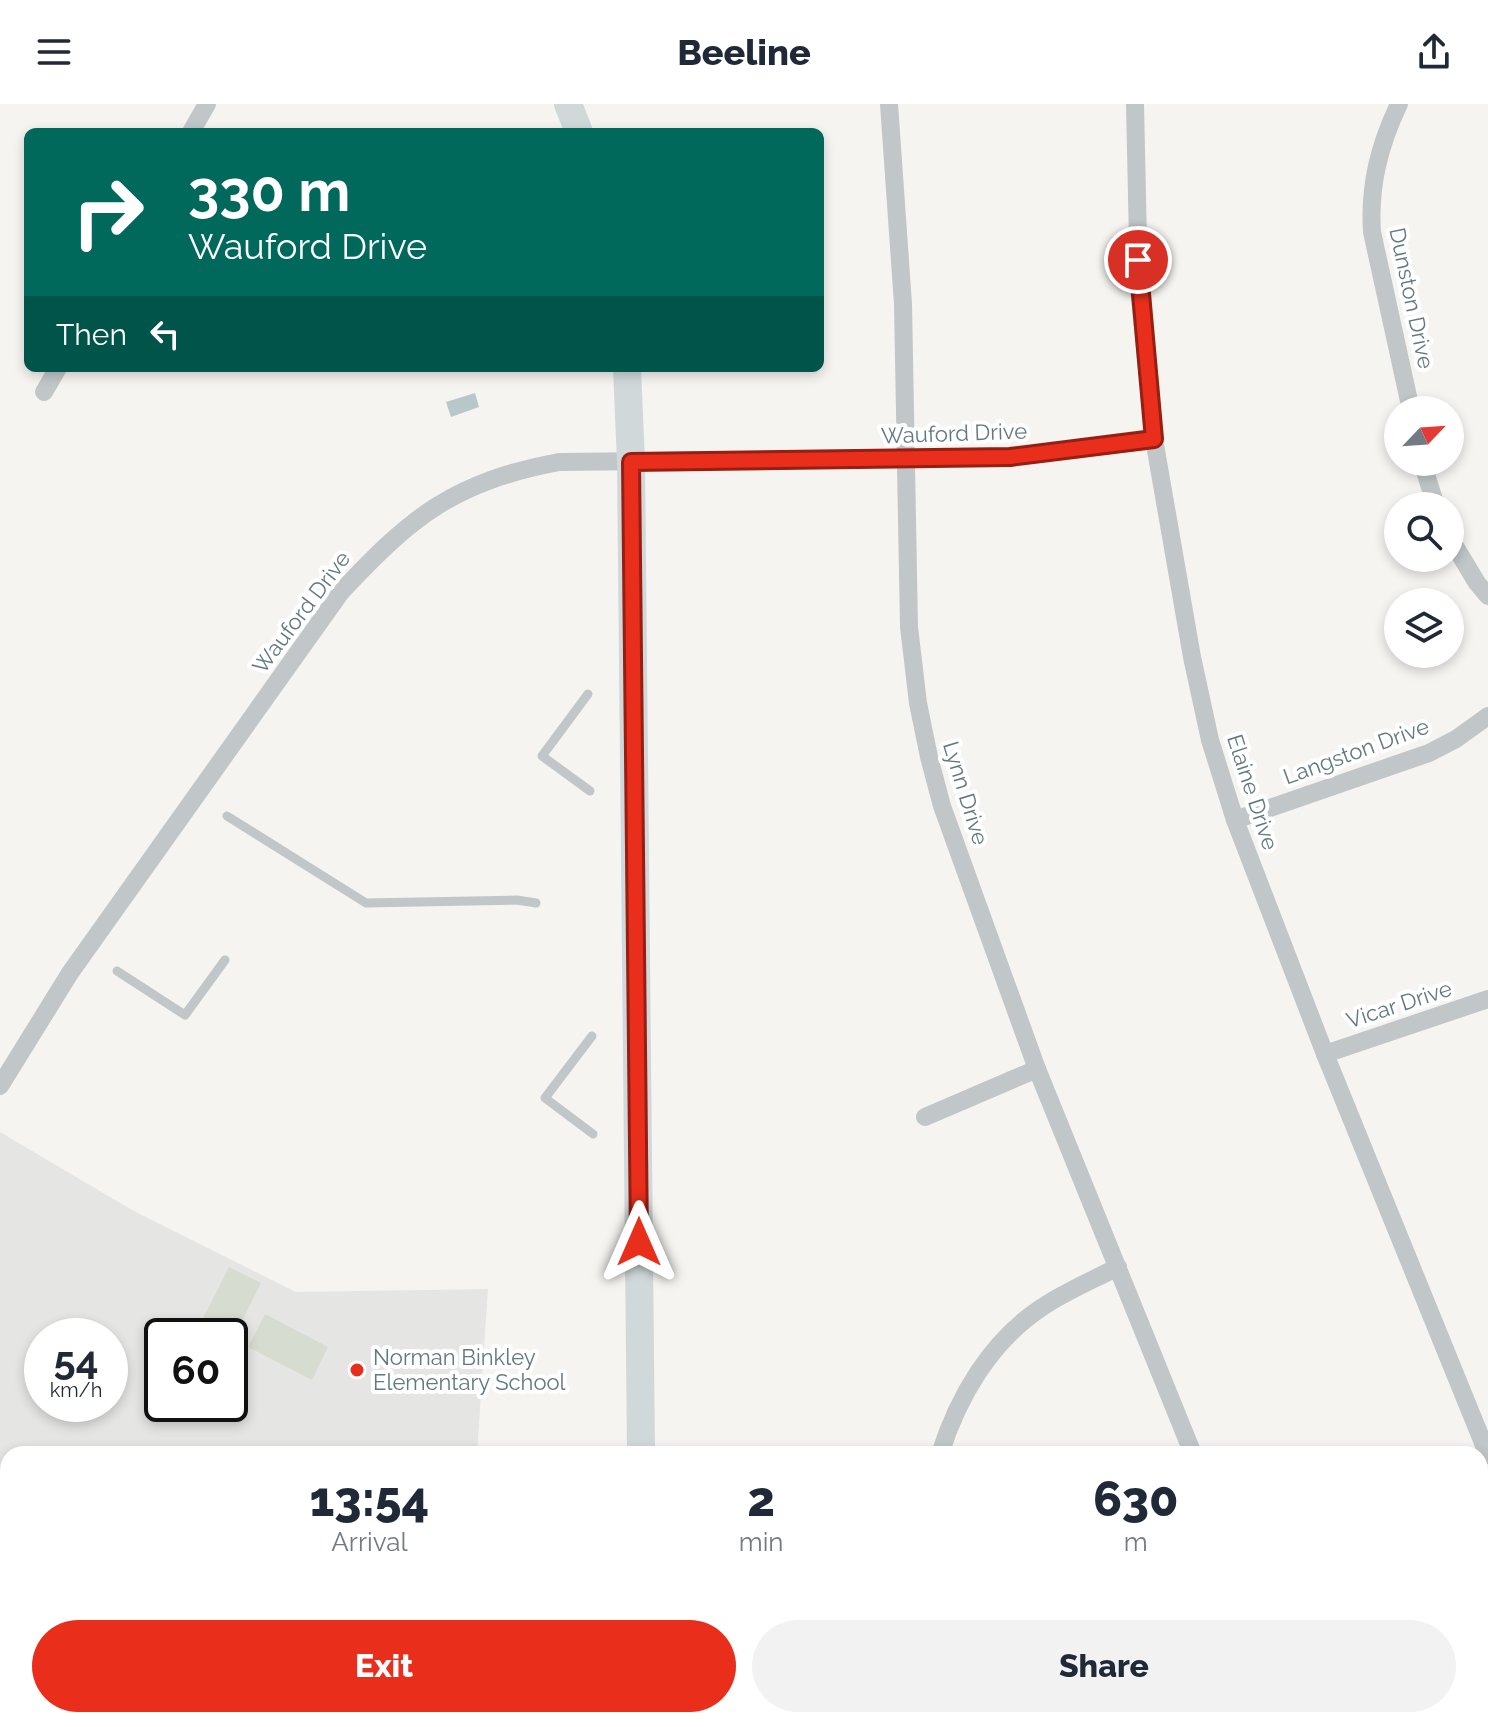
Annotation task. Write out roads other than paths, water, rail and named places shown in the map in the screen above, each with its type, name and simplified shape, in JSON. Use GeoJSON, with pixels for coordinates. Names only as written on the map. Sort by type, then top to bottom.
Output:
{"type":"FeatureCollection","features":[{"type":"Feature","properties":{"kind":"main road"},"geometry":{"type":"LineString","coordinates":[[568,104],[577,128]]}},
{"type":"Feature","properties":{"kind":"main road"},"geometry":{"type":"LineString","coordinates":[[627,372],[631,462],[641,1446]]}},
{"type":"Feature","properties":{"kind":"street"},"geometry":{"type":"LineString","coordinates":[[193,128],[207,104]]}},
{"type":"Feature","properties":{"kind":"street","name":"Lynn Drive"},"geometry":{"type":"LineString","coordinates":[[889,104],[903,304],[911,653],[929,757],[947,820],[1037,1069],[1190,1446]]}},
{"type":"Feature","properties":{"kind":"street","name":"Elaine Drive"},"geometry":{"type":"LineString","coordinates":[[1135,104],[1139,288],[1154,439],[1192,657],[1210,740],[1235,820],[1325,1054],[1484,1446]]}},
{"type":"Feature","properties":{"kind":"street","name":"Dunston Drive"},"geometry":{"type":"LineString","coordinates":[[1399,104],[1386,130],[1376,163],[1371,216],[1408,396]]}},
{"type":"Feature","properties":{"kind":"street"},"geometry":{"type":"LineString","coordinates":[[44,392],[56,372]]}},
{"type":"Feature","properties":{"kind":"street","name":"Wauford Drive"},"geometry":{"type":"LineString","coordinates":[[0,1086],[70,973],[341,592],[387,543],[414,520],[447,499],[483,481],[559,462],[1010,457],[1154,439]]}},
{"type":"Feature","properties":{"kind":"street"},"geometry":{"type":"LineString","coordinates":[[1464,561],[1488,596]]}},
{"type":"Feature","properties":{"kind":"street","name":"Langston Drive"},"geometry":{"type":"LineString","coordinates":[[1235,820],[1429,753],[1456,739],[1488,716]]}},
{"type":"Feature","properties":{"kind":"street","name":"Vicar Drive"},"geometry":{"type":"LineString","coordinates":[[1325,1054],[1488,999]]}},
{"type":"Feature","properties":{"kind":"street"},"geometry":{"type":"LineString","coordinates":[[925,1117],[1037,1069]]}},
{"type":"Feature","properties":{"kind":"street"},"geometry":{"type":"LineString","coordinates":[[943,1446],[951,1420],[968,1387],[988,1357],[1018,1325],[1042,1307],[1118,1267]]}},
{"type":"Feature","properties":{"kind":"lane"},"geometry":{"type":"LineString","coordinates":[[588,694],[542,756],[590,791]]}},
{"type":"Feature","properties":{"kind":"lane"},"geometry":{"type":"LineString","coordinates":[[227,816],[366,903],[517,900],[536,903]]}},
{"type":"Feature","properties":{"kind":"lane"},"geometry":{"type":"LineString","coordinates":[[117,971],[185,1015],[225,960]]}},
{"type":"Feature","properties":{"kind":"lane"},"geometry":{"type":"LineString","coordinates":[[592,1036],[545,1098],[593,1134]]}},
{"type":"Feature","properties":{"kind":"place","name":"Norman Binkley Elementary School"},"geometry":{"type":"Point","coordinates":[357,1370]}}]}
